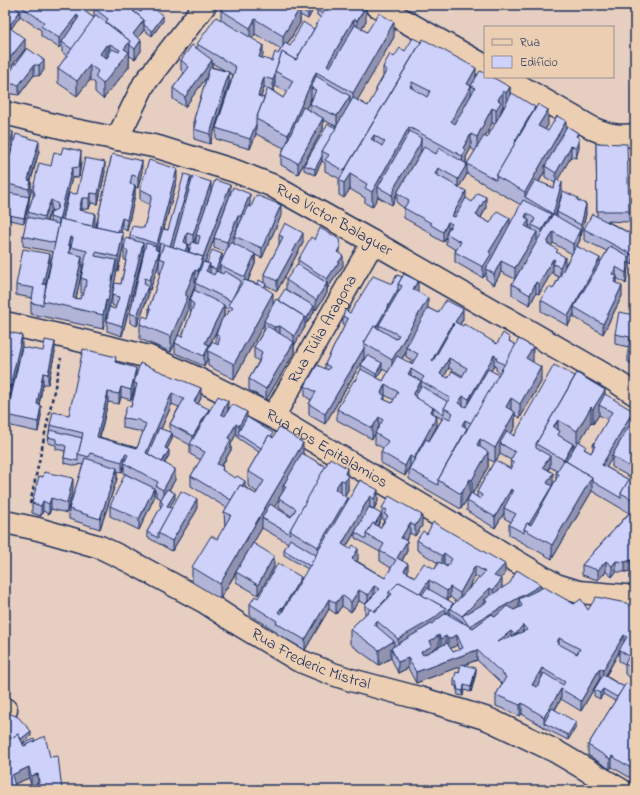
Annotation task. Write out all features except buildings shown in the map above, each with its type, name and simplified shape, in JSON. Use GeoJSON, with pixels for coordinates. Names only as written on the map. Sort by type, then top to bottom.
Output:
{"type":"FeatureCollection","features":[{"type":"Feature","properties":{"kind":"street"},"geometry":{"type":"LineString","coordinates":[[118,139],[144,84],[205,5]]}},
{"type":"Feature","properties":{"kind":"street"},"geometry":{"type":"LineString","coordinates":[[376,5],[484,65]]}},
{"type":"Feature","properties":{"kind":"street"},"geometry":{"type":"LineString","coordinates":[[506,78],[599,131],[616,136],[635,135]]}},
{"type":"Feature","properties":{"kind":"street","name":"Rua Victor Balaguer"},"geometry":{"type":"LineString","coordinates":[[5,113],[69,129],[158,147],[191,156],[271,185],[612,379],[635,394]]}},
{"type":"Feature","properties":{"kind":"street","name":"Rua Túlia Aragona"},"geometry":{"type":"LineString","coordinates":[[273,417],[373,242]]}},
{"type":"Feature","properties":{"kind":"street","name":"Rua dos Epitalamios"},"geometry":{"type":"LineString","coordinates":[[5,324],[66,337],[155,359],[273,417],[556,585],[579,592],[632,595]]}},
{"type":"Feature","properties":{"kind":"street","name":"Rua Frederic Mistral"},"geometry":{"type":"LineString","coordinates":[[15,524],[100,547],[205,602],[298,660],[351,680],[419,698],[488,719],[554,751],[621,790]]}},
{"type":"Feature","properties":{"kind":"path"},"geometry":{"type":"LineString","coordinates":[[15,524],[66,337]]}}]}
